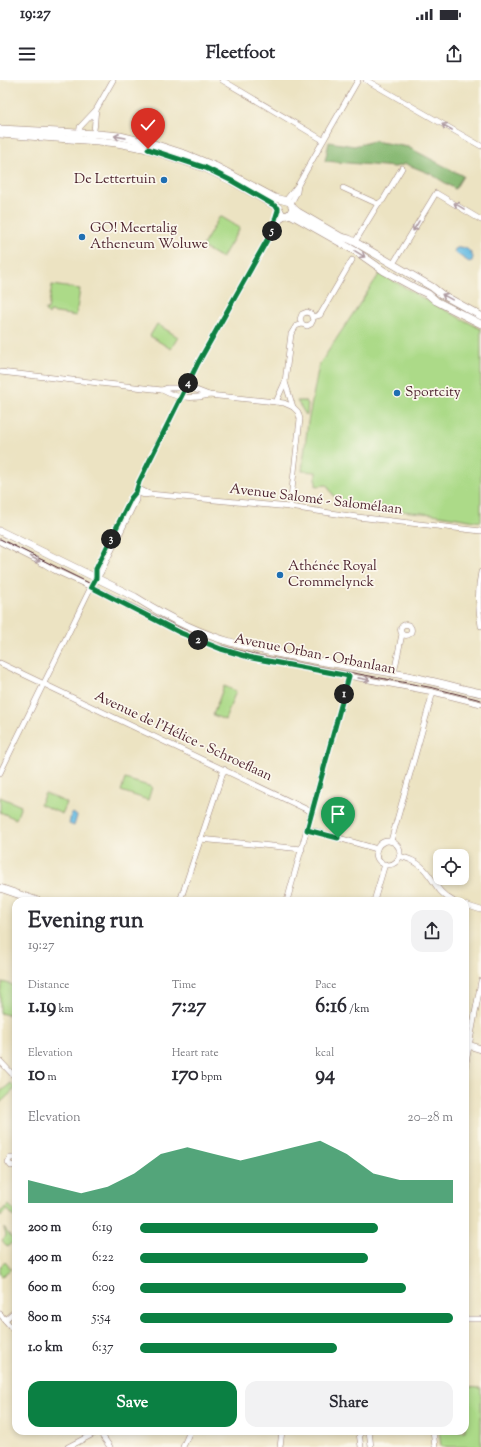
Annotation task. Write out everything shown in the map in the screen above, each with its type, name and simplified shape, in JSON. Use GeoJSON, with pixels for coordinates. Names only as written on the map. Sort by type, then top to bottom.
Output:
{"type":"FeatureCollection","features":[{"type":"Feature","properties":{"kind":"street"},"geometry":{"type":"LineString","coordinates":[[89,140],[94,134],[94,117],[96,110],[113,80]]}},
{"type":"Feature","properties":{"kind":"street"},"geometry":{"type":"LineString","coordinates":[[222,80],[323,140]]}},
{"type":"Feature","properties":{"kind":"street"},"geometry":{"type":"LineString","coordinates":[[0,773],[91,587],[101,572],[136,500],[136,492],[139,482],[181,396],[271,233],[297,192],[298,185],[358,80]]}},
{"type":"Feature","properties":{"kind":"street"},"geometry":{"type":"LineString","coordinates":[[366,80],[481,146]]}},
{"type":"Feature","properties":{"kind":"street"},"geometry":{"type":"LineString","coordinates":[[79,136],[80,127],[96,110]]}},
{"type":"Feature","properties":{"kind":"street"},"geometry":{"type":"LineString","coordinates":[[0,129],[79,136],[89,140],[118,143],[148,149],[206,168],[232,181],[278,209]]}},
{"type":"Feature","properties":{"kind":"street"},"geometry":{"type":"LineString","coordinates":[[0,134],[79,136],[94,134],[120,136],[185,154],[216,167],[275,198],[384,271],[481,324]]}},
{"type":"Feature","properties":{"kind":"street"},"geometry":{"type":"LineString","coordinates":[[355,242],[402,168]]}},
{"type":"Feature","properties":{"kind":"street"},"geometry":{"type":"LineString","coordinates":[[342,188],[378,204]]}},
{"type":"Feature","properties":{"kind":"street"},"geometry":{"type":"LineString","coordinates":[[394,264],[436,193],[481,220]]}},
{"type":"Feature","properties":{"kind":"street"},"geometry":{"type":"LineString","coordinates":[[271,233],[278,205],[288,207],[341,237],[355,242],[394,264],[436,289],[441,294],[481,316]]}},
{"type":"Feature","properties":{"kind":"street"},"geometry":{"type":"LineString","coordinates":[[313,317],[320,316],[352,260]]}},
{"type":"Feature","properties":{"kind":"street"},"geometry":{"type":"LineString","coordinates":[[302,324],[300,319],[302,314],[309,313],[313,317]]}},
{"type":"Feature","properties":{"kind":"street"},"geometry":{"type":"LineString","coordinates":[[276,402],[285,382],[291,334],[296,326],[302,324],[309,325],[312,322],[313,317]]}},
{"type":"Feature","properties":{"kind":"street"},"geometry":{"type":"LineString","coordinates":[[0,372],[162,390],[168,388],[191,388],[209,395],[276,402],[293,407]]}},
{"type":"Feature","properties":{"kind":"street"},"geometry":{"type":"LineString","coordinates":[[285,382],[293,407],[298,412],[300,419],[290,507]]}},
{"type":"Feature","properties":{"kind":"street"},"geometry":{"type":"LineString","coordinates":[[162,390],[166,393],[181,396],[199,397],[209,395]]}},
{"type":"Feature","properties":{"kind":"street","name":"Avenue Salomé - Salomélaan"},"geometry":{"type":"LineString","coordinates":[[136,492],[140,495],[148,494],[290,507],[372,519],[481,531]]}},
{"type":"Feature","properties":{"kind":"street","name":"Avenue Orban - Orbanlaan"},"geometry":{"type":"LineString","coordinates":[[0,531],[96,578],[184,624],[219,638],[268,651],[435,681],[481,693]]}},
{"type":"Feature","properties":{"kind":"street","name":"Avenue Orban - Orbanlaan"},"geometry":{"type":"LineString","coordinates":[[0,542],[181,633],[221,649],[252,658],[433,692],[481,704]]}},
{"type":"Feature","properties":{"kind":"street"},"geometry":{"type":"LineString","coordinates":[[481,572],[478,585],[478,597],[481,626]]}},
{"type":"Feature","properties":{"kind":"street"},"geometry":{"type":"LineString","coordinates":[[394,673],[402,634]]}},
{"type":"Feature","properties":{"kind":"street","name":"Avenue de l'Hélice - Schroeflaan"},"geometry":{"type":"LineString","coordinates":[[0,663],[312,812]]}},
{"type":"Feature","properties":{"kind":"street"},"geometry":{"type":"LineString","coordinates":[[288,897],[349,676]]}},
{"type":"Feature","properties":{"kind":"street"},"geometry":{"type":"LineString","coordinates":[[391,841],[433,692]]}},
{"type":"Feature","properties":{"kind":"street"},"geometry":{"type":"LineString","coordinates":[[181,897],[224,769]]}},
{"type":"Feature","properties":{"kind":"street"},"geometry":{"type":"LineString","coordinates":[[307,830],[377,849]]}},
{"type":"Feature","properties":{"kind":"street"},"geometry":{"type":"LineString","coordinates":[[200,840],[302,848]]}},
{"type":"Feature","properties":{"kind":"street"},"geometry":{"type":"LineString","coordinates":[[391,841],[398,846],[400,850],[399,856],[392,864],[385,864],[378,859],[377,849],[384,842],[391,841]]}},
{"type":"Feature","properties":{"kind":"street"},"geometry":{"type":"LineString","coordinates":[[399,856],[414,861],[422,866],[429,874],[440,892],[447,897]]}},
{"type":"Feature","properties":{"kind":"street"},"geometry":{"type":"LineString","coordinates":[[375,897],[385,864]]}},
{"type":"Feature","properties":{"kind":"street"},"geometry":{"type":"LineString","coordinates":[[0,888],[26,897]]}},
{"type":"Feature","properties":{"kind":"street"},"geometry":{"type":"LineString","coordinates":[[469,906],[481,910]]}},
{"type":"Feature","properties":{"kind":"street"},"geometry":{"type":"LineString","coordinates":[[469,1036],[481,981]]}},
{"type":"Feature","properties":{"kind":"street"},"geometry":{"type":"LineString","coordinates":[[469,1046],[481,1049]]}},
{"type":"Feature","properties":{"kind":"street"},"geometry":{"type":"LineString","coordinates":[[0,1061],[12,1074]]}},
{"type":"Feature","properties":{"kind":"street"},"geometry":{"type":"LineString","coordinates":[[12,1158],[10,1158],[8,1162],[12,1166]]}},
{"type":"Feature","properties":{"kind":"street"},"geometry":{"type":"LineString","coordinates":[[4,1320],[12,1313]]}},
{"type":"Feature","properties":{"kind":"street"},"geometry":{"type":"LineString","coordinates":[[0,1314],[12,1329]]}},
{"type":"Feature","properties":{"kind":"street"},"geometry":{"type":"LineString","coordinates":[[469,1319],[481,1319]]}},
{"type":"Feature","properties":{"kind":"street"},"geometry":{"type":"LineString","coordinates":[[68,1447],[91,1435]]}},
{"type":"Feature","properties":{"kind":"street"},"geometry":{"type":"LineString","coordinates":[[102,1435],[110,1447]]}},
{"type":"Feature","properties":{"kind":"street"},"geometry":{"type":"LineString","coordinates":[[183,1447],[188,1435]]}},
{"type":"Feature","properties":{"kind":"street"},"geometry":{"type":"LineString","coordinates":[[280,1447],[282,1435]]}},
{"type":"Feature","properties":{"kind":"street"},"geometry":{"type":"LineString","coordinates":[[359,1435],[361,1447]]}},
{"type":"Feature","properties":{"kind":"street"},"geometry":{"type":"LineString","coordinates":[[368,1435],[370,1447]]}},
{"type":"Feature","properties":{"kind":"street"},"geometry":{"type":"LineString","coordinates":[[434,1435],[435,1447]]}},
{"type":"Feature","properties":{"kind":"green space"},"geometry":{"type":"Polygon","coordinates":[[[374,141],[408,147],[463,176],[455,189],[431,174],[406,164],[395,167],[325,161],[329,142],[354,146],[374,141]]]}},
{"type":"Feature","properties":{"kind":"green space"},"geometry":{"type":"Polygon","coordinates":[[[220,216],[240,228],[222,258],[202,247],[220,216]]]}},
{"type":"Feature","properties":{"kind":"green space","name":"Sportcity"},"geometry":{"type":"Polygon","coordinates":[[[380,273],[428,301],[481,329],[481,522],[433,514],[336,505],[336,500],[327,485],[316,486],[316,472],[302,471],[308,422],[319,365],[380,273]]]}},
{"type":"Feature","properties":{"kind":"green space"},"geometry":{"type":"Polygon","coordinates":[[[52,285],[80,289],[76,316],[50,312],[49,315],[46,312],[45,309],[48,309],[52,285]]]}},
{"type":"Feature","properties":{"kind":"green space"},"geometry":{"type":"Polygon","coordinates":[[[157,324],[178,337],[171,349],[150,336],[157,324]]]}},
{"type":"Feature","properties":{"kind":"green space"},"geometry":{"type":"Polygon","coordinates":[[[297,401],[306,401],[308,404],[306,415],[297,401]]]}},
{"type":"Feature","properties":{"kind":"green space"},"geometry":{"type":"Polygon","coordinates":[[[224,686],[236,691],[225,720],[213,715],[224,686]]]}},
{"type":"Feature","properties":{"kind":"green space"},"geometry":{"type":"Polygon","coordinates":[[[125,779],[152,787],[148,800],[121,791],[125,779]]]}},
{"type":"Feature","properties":{"kind":"green space"},"geometry":{"type":"Polygon","coordinates":[[[45,793],[67,803],[62,814],[40,804],[45,793]]]}},
{"type":"Feature","properties":{"kind":"green space"},"geometry":{"type":"Polygon","coordinates":[[[0,797],[21,806],[16,819],[0,812],[0,797]]]}},
{"type":"Feature","properties":{"kind":"green space"},"geometry":{"type":"Polygon","coordinates":[[[3,982],[12,985],[12,1003],[8,1015],[0,1013],[0,992],[3,982]]]}},
{"type":"Feature","properties":{"kind":"green space"},"geometry":{"type":"Polygon","coordinates":[[[11,1083],[12,1084],[12,1092],[0,1103],[0,1092],[11,1083]]]}},
{"type":"Feature","properties":{"kind":"green space"},"geometry":{"type":"Polygon","coordinates":[[[9,1205],[12,1208],[12,1214],[8,1210],[0,1216],[0,1212],[9,1205]]]}},
{"type":"Feature","properties":{"kind":"green space"},"geometry":{"type":"Polygon","coordinates":[[[4,1228],[12,1238],[12,1243],[7,1247],[2,1240],[6,1236],[4,1228]]]}},
{"type":"Feature","properties":{"kind":"green space"},"geometry":{"type":"Polygon","coordinates":[[[5,1262],[11,1269],[2,1276],[0,1274],[0,1267],[5,1262]]]}},
{"type":"Feature","properties":{"kind":"green space"},"geometry":{"type":"Polygon","coordinates":[[[469,1387],[481,1388],[481,1447],[441,1447],[440,1435],[469,1435],[469,1387]]]}},
{"type":"Feature","properties":{"kind":"water"},"geometry":{"type":"Polygon","coordinates":[[[460,247],[470,251],[473,257],[472,261],[469,262],[454,252],[455,249],[460,247]]]}},
{"type":"Feature","properties":{"kind":"water"},"geometry":{"type":"Polygon","coordinates":[[[73,813],[77,816],[74,826],[69,824],[73,813]]]}},
{"type":"Feature","properties":{"kind":"tram line"},"geometry":{"type":"LineString","coordinates":[[0,539],[184,630],[216,644],[257,655],[434,688],[481,700]]}},
{"type":"Feature","properties":{"kind":"place","name":"De Lettertuin"},"geometry":{"type":"Point","coordinates":[164,180]}},
{"type":"Feature","properties":{"kind":"place","name":"GO! Meertalig Atheneum Woluwe"},"geometry":{"type":"Point","coordinates":[82,237]}},
{"type":"Feature","properties":{"kind":"place","name":"Sportcity"},"geometry":{"type":"Point","coordinates":[397,393]}},
{"type":"Feature","properties":{"kind":"place","name":"Athénée Royal Crommelynck"},"geometry":{"type":"Point","coordinates":[280,575]}},
{"type":"Feature","properties":{"kind":"route"},"geometry":{"type":"LineString","coordinates":[[148,149],[206,168],[232,181],[278,208],[277,218],[271,233],[230,309],[198,363],[139,482],[136,492],[131,498],[96,569],[96,578],[91,587],[100,593],[181,633],[221,649],[266,661],[349,676],[307,830],[338,838]]}}]}
